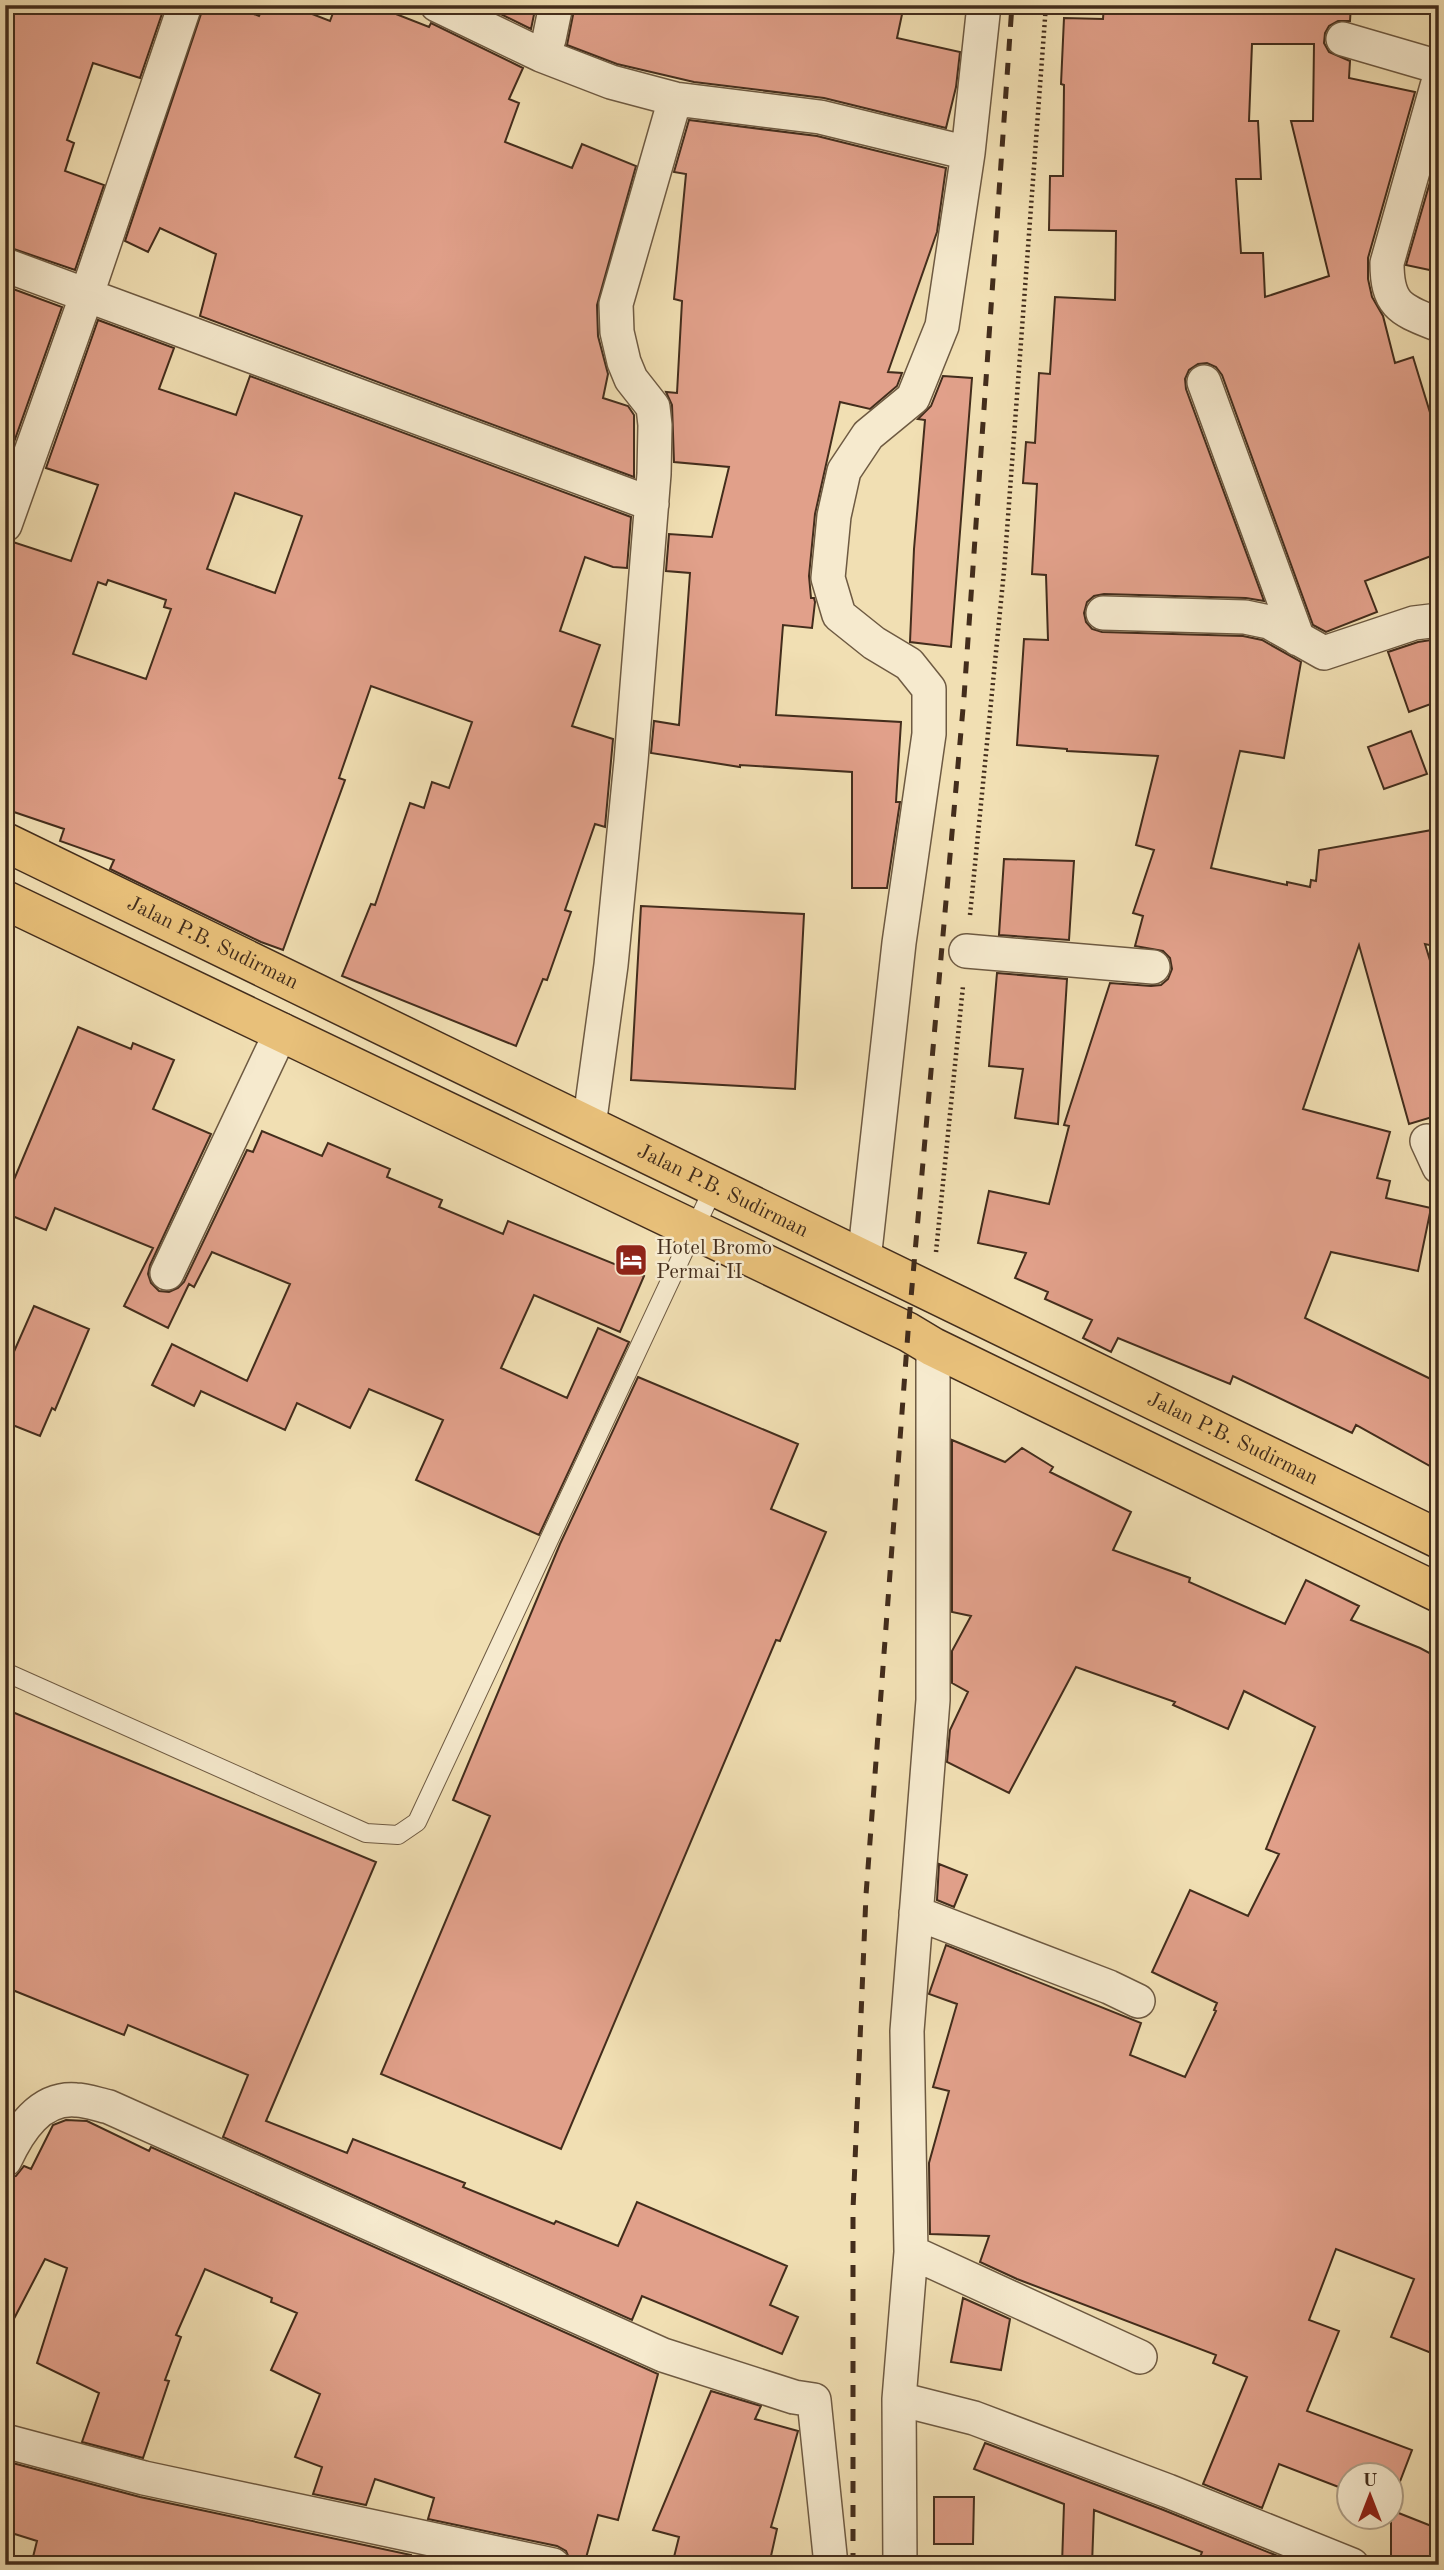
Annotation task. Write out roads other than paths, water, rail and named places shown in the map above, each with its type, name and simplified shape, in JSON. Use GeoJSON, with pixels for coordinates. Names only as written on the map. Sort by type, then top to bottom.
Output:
{"type":"FeatureCollection","features":[{"type":"Feature","properties":{"kind":"main road","name":"Jalan P.B. Sudirman"},"geometry":{"type":"LineString","coordinates":[[5,842],[1439,1539]]}},
{"type":"Feature","properties":{"kind":"main road"},"geometry":{"type":"LineString","coordinates":[[5,900],[282,1030],[908,1332],[933,1347],[1439,1593]]}},
{"type":"Feature","properties":{"kind":"street"},"geometry":{"type":"LineString","coordinates":[[5,525],[185,5]]}},
{"type":"Feature","properties":{"kind":"street"},"geometry":{"type":"LineString","coordinates":[[437,5],[541,55],[611,82],[675,99],[820,117],[968,153]]}},
{"type":"Feature","properties":{"kind":"street"},"geometry":{"type":"LineString","coordinates":[[541,55],[549,39],[556,5]]}},
{"type":"Feature","properties":{"kind":"street"},"geometry":{"type":"LineString","coordinates":[[864,1260],[899,943],[929,734],[929,689],[909,664],[874,643],[839,615],[828,579],[833,528],[844,471],[868,435],[913,398],[942,326],[968,153],[984,5]]}},
{"type":"Feature","properties":{"kind":"street"},"geometry":{"type":"LineString","coordinates":[[1343,39],[1439,66]]}},
{"type":"Feature","properties":{"kind":"street"},"geometry":{"type":"LineString","coordinates":[[1439,79],[1387,263],[1387,285],[1399,308],[1439,325]]}},
{"type":"Feature","properties":{"kind":"street"},"geometry":{"type":"LineString","coordinates":[[589,1126],[613,951],[631,761],[652,504],[655,425],[653,407],[631,379],[624,362],[617,332],[617,304],[675,99]]}},
{"type":"Feature","properties":{"kind":"street"},"geometry":{"type":"LineString","coordinates":[[5,265],[652,504]]}},
{"type":"Feature","properties":{"kind":"street"},"geometry":{"type":"LineString","coordinates":[[1205,382],[1298,639]]}},
{"type":"Feature","properties":{"kind":"street"},"geometry":{"type":"LineString","coordinates":[[1103,613],[1245,617],[1269,622],[1324,653],[1414,623],[1439,620]]}},
{"type":"Feature","properties":{"kind":"street"},"geometry":{"type":"LineString","coordinates":[[966,950],[1153,967]]}},
{"type":"Feature","properties":{"kind":"street"},"geometry":{"type":"LineString","coordinates":[[167,1273],[282,1030]]}},
{"type":"Feature","properties":{"kind":"street"},"geometry":{"type":"LineString","coordinates":[[900,2565],[900,2399],[911,2252],[907,2031],[933,1700],[933,1347]]}},
{"type":"Feature","properties":{"kind":"street"},"geometry":{"type":"LineString","coordinates":[[916,1913],[1109,1987],[1138,2001]]}},
{"type":"Feature","properties":{"kind":"street"},"geometry":{"type":"LineString","coordinates":[[5,2160],[16,2137],[29,2121],[52,2102],[76,2100],[109,2108],[663,2356],[794,2397],[814,2400],[831,2565]]}},
{"type":"Feature","properties":{"kind":"street"},"geometry":{"type":"LineString","coordinates":[[911,2252],[1140,2357]]}},
{"type":"Feature","properties":{"kind":"street"},"geometry":{"type":"LineString","coordinates":[[900,2399],[974,2418],[1168,2491],[1352,2565]]}},
{"type":"Feature","properties":{"kind":"street"},"geometry":{"type":"LineString","coordinates":[[5,2441],[144,2477],[553,2565]]}},
{"type":"Feature","properties":{"kind":"lane"},"geometry":{"type":"LineString","coordinates":[[5,1672],[366,1833],[398,1835],[417,1822],[714,1188]]}},
{"type":"Feature","properties":{"kind":"railway"},"geometry":{"type":"LineString","coordinates":[[853,2565],[853,2210],[866,1895],[908,1332],[964,697],[1012,5]]}},
{"type":"Feature","properties":{"kind":"place","name":"Hotel Bromo Permai II"},"geometry":{"type":"Point","coordinates":[631,1260]}}]}
